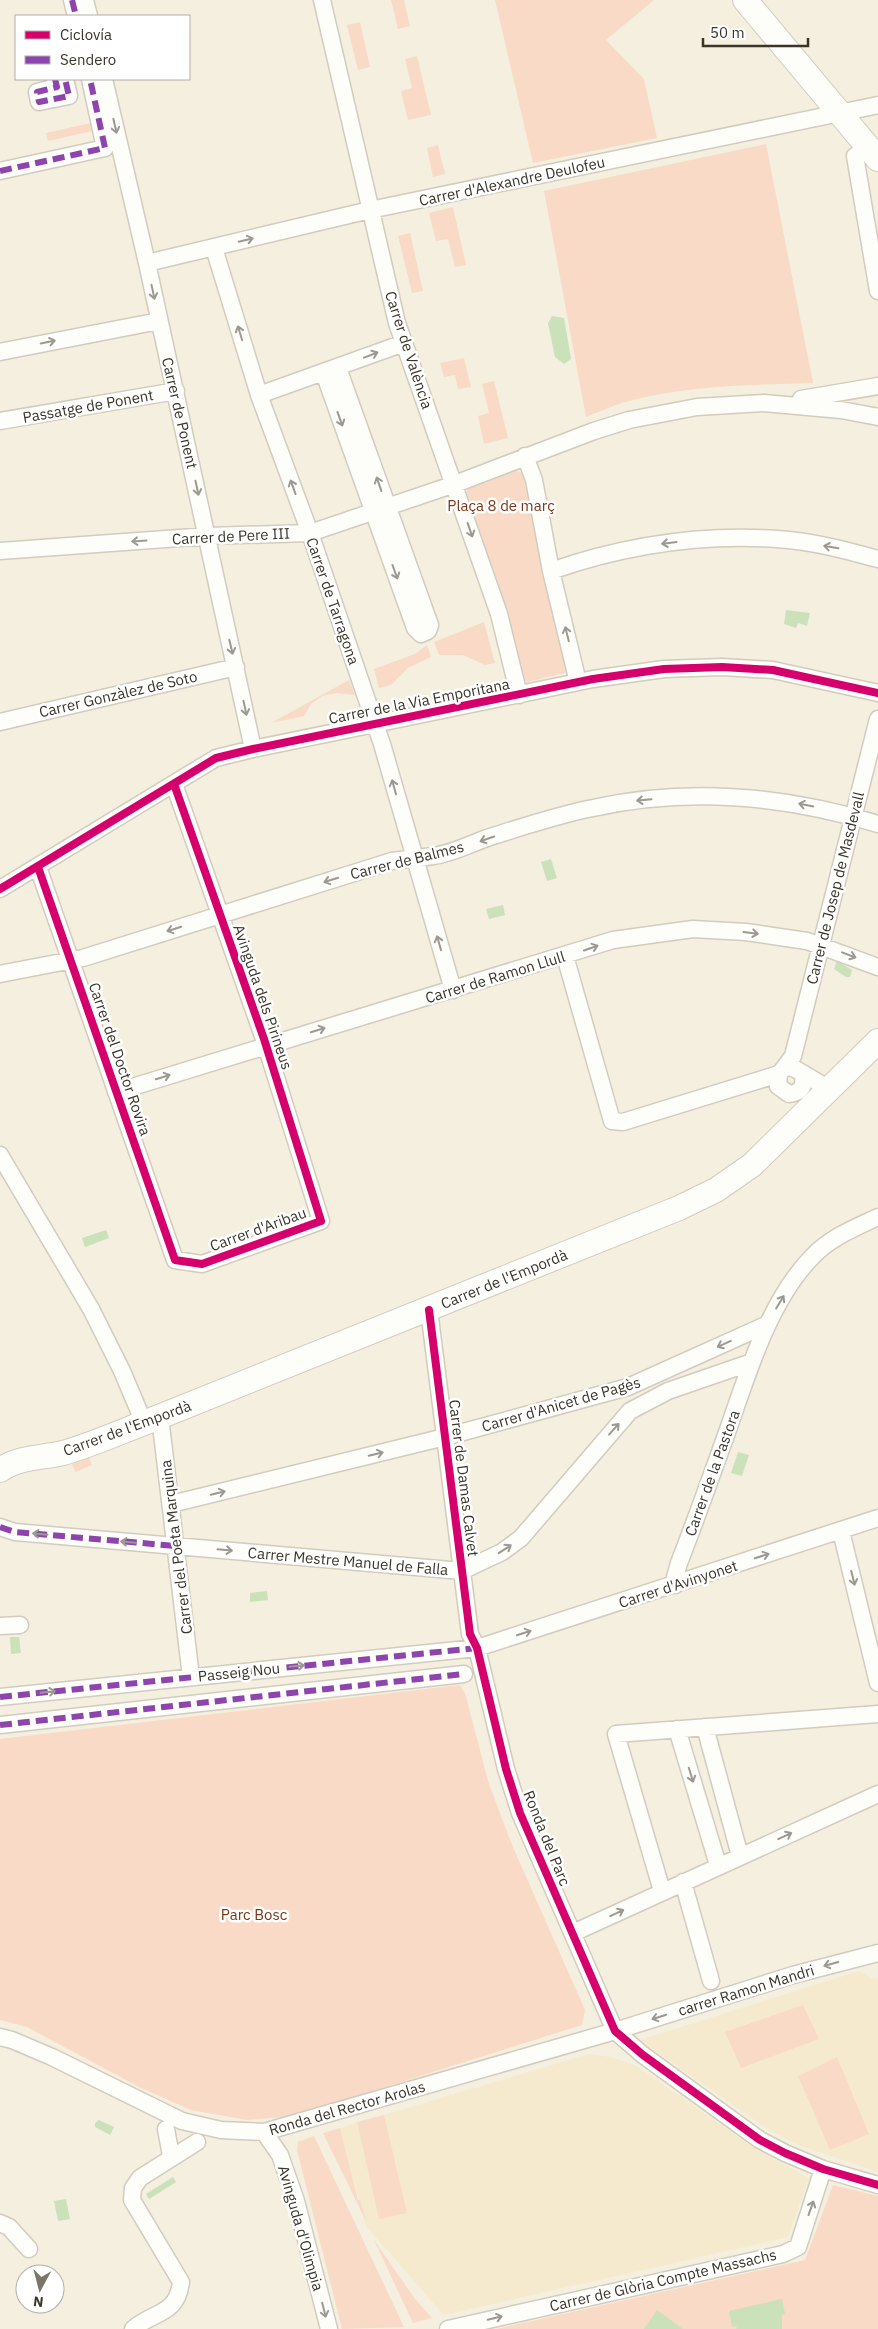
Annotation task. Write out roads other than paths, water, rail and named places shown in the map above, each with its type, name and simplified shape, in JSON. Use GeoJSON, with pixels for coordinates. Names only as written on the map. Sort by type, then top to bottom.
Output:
{"type":"FeatureCollection","features":[{"type":"Feature","properties":{"kind":"main road"},"geometry":{"type":"LineString","coordinates":[[745,0],[873,153]]}},
{"type":"Feature","properties":{"kind":"main road","name":"Carrer de l'Empordà"},"geometry":{"type":"LineString","coordinates":[[26,1459],[46,1457],[65,1452],[152,1420],[429,1310],[678,1208],[716,1190],[752,1165],[828,1092],[878,1040]]}},
{"type":"Feature","properties":{"kind":"main road"},"geometry":{"type":"LineString","coordinates":[[0,1455],[26,1459]]}},
{"type":"Feature","properties":{"kind":"main road"},"geometry":{"type":"LineString","coordinates":[[0,1470],[26,1459]]}},
{"type":"Feature","properties":{"kind":"street"},"geometry":{"type":"LineString","coordinates":[[72,0],[76,15]]}},
{"type":"Feature","properties":{"kind":"street"},"geometry":{"type":"LineString","coordinates":[[85,0],[89,15]]}},
{"type":"Feature","properties":{"kind":"street","name":"Carrer de València"},"geometry":{"type":"LineString","coordinates":[[322,0],[397,323],[498,614],[519,695]]}},
{"type":"Feature","properties":{"kind":"street"},"geometry":{"type":"LineString","coordinates":[[56,80],[57,87],[37,92],[39,102],[69,96],[65,80]]}},
{"type":"Feature","properties":{"kind":"street"},"geometry":{"type":"LineString","coordinates":[[0,171],[105,148],[90,80]]}},
{"type":"Feature","properties":{"kind":"street","name":"Carrer de Ponent"},"geometry":{"type":"LineString","coordinates":[[104,80],[176,391],[253,749]]}},
{"type":"Feature","properties":{"kind":"street","name":"Carrer d'Alexandre Deulofeu"},"geometry":{"type":"LineString","coordinates":[[147,263],[370,210],[878,106]]}},
{"type":"Feature","properties":{"kind":"street"},"geometry":{"type":"LineString","coordinates":[[873,153],[855,156],[878,290]]}},
{"type":"Feature","properties":{"kind":"street","name":"Carrer de Tarragona"},"geometry":{"type":"LineString","coordinates":[[214,248],[259,395],[310,533],[374,724],[453,990]]}},
{"type":"Feature","properties":{"kind":"street"},"geometry":{"type":"LineString","coordinates":[[0,352],[159,321]]}},
{"type":"Feature","properties":{"kind":"street"},"geometry":{"type":"LineString","coordinates":[[259,395],[331,371],[404,343]]}},
{"type":"Feature","properties":{"kind":"street"},"geometry":{"type":"LineString","coordinates":[[331,371],[380,510],[415,628],[421,634],[428,631],[430,625],[380,510]]}},
{"type":"Feature","properties":{"kind":"street"},"geometry":{"type":"LineString","coordinates":[[871,388],[871,416],[764,403],[814,398],[871,388]]}},
{"type":"Feature","properties":{"kind":"street","name":"Passatge de Ponent"},"geometry":{"type":"LineString","coordinates":[[0,421],[176,391]]}},
{"type":"Feature","properties":{"kind":"street","name":"Carrer de Pere III"},"geometry":{"type":"LineString","coordinates":[[0,551],[207,536],[310,533],[454,484],[525,456],[629,420],[697,407],[764,403]]}},
{"type":"Feature","properties":{"kind":"street"},"geometry":{"type":"LineString","coordinates":[[525,456],[534,480],[552,571],[578,682]]}},
{"type":"Feature","properties":{"kind":"street"},"geometry":{"type":"LineString","coordinates":[[552,571],[637,547],[706,538],[778,539],[841,549],[878,559]]}},
{"type":"Feature","properties":{"kind":"street","name":"Carrer Gonzàlez de Soto"},"geometry":{"type":"LineString","coordinates":[[0,722],[236,667]]}},
{"type":"Feature","properties":{"kind":"street","name":"Carrer de la Via Emporitana"},"geometry":{"type":"LineString","coordinates":[[0,889],[216,758],[253,749],[578,682],[664,669],[722,667],[773,670],[878,692]]}},
{"type":"Feature","properties":{"kind":"street","name":"Carrer de Josep de Masdevall"},"geometry":{"type":"LineString","coordinates":[[785,1072],[854,816],[878,719]]}},
{"type":"Feature","properties":{"kind":"street","name":"Avinguda dels Pirineus"},"geometry":{"type":"LineString","coordinates":[[174,784],[266,1046],[321,1221]]}},
{"type":"Feature","properties":{"kind":"street","name":"Carrer de Balmes"},"geometry":{"type":"LineString","coordinates":[[0,974],[72,961],[392,861],[434,856],[558,817],[636,800],[704,796],[752,798],[805,804],[878,824]]}},
{"type":"Feature","properties":{"kind":"street","name":"Carrer del Doctor Rovira"},"geometry":{"type":"LineString","coordinates":[[38,867],[175,1260]]}},
{"type":"Feature","properties":{"kind":"street","name":"Carrer de Ramon Llull"},"geometry":{"type":"LineString","coordinates":[[116,1092],[613,940],[693,929],[746,932],[820,944],[878,967]]}},
{"type":"Feature","properties":{"kind":"street"},"geometry":{"type":"LineString","coordinates":[[565,956],[612,1121],[623,1122],[785,1072],[819,1083],[828,1092]]}},
{"type":"Feature","properties":{"kind":"street"},"geometry":{"type":"LineString","coordinates":[[785,1072],[804,1082],[801,1089],[796,1093],[789,1094],[783,1091],[785,1072]]}},
{"type":"Feature","properties":{"kind":"street"},"geometry":{"type":"LineString","coordinates":[[789,1094],[789,1102],[803,1116]]}},
{"type":"Feature","properties":{"kind":"street","name":"Carrer del Poeta Marquina"},"geometry":{"type":"LineString","coordinates":[[0,1155],[91,1309],[152,1420],[171,1504],[191,1677]]}},
{"type":"Feature","properties":{"kind":"street"},"geometry":{"type":"LineString","coordinates":[[752,1362],[768,1324],[782,1298],[813,1256],[842,1234],[878,1218]]}},
{"type":"Feature","properties":{"kind":"street","name":"Carrer d'Aribau"},"geometry":{"type":"LineString","coordinates":[[175,1260],[202,1264],[321,1221]]}},
{"type":"Feature","properties":{"kind":"street","name":"Carrer de Damas Calvet"},"geometry":{"type":"LineString","coordinates":[[429,1310],[470,1634],[477,1648]]}},
{"type":"Feature","properties":{"kind":"street","name":"Carrer d'Anicet de Pagès"},"geometry":{"type":"LineString","coordinates":[[171,1504],[445,1437],[628,1387],[768,1324]]}},
{"type":"Feature","properties":{"kind":"street","name":"Carrer Mestre Manuel de Falla"},"geometry":{"type":"LineString","coordinates":[[0,1527],[15,1532],[462,1571],[502,1552],[521,1538],[630,1411],[668,1391],[752,1362]]}},
{"type":"Feature","properties":{"kind":"street","name":"Carrer de la Pastora"},"geometry":{"type":"LineString","coordinates":[[675,1585],[679,1563],[752,1362]]}},
{"type":"Feature","properties":{"kind":"street","name":"Carrer d'Avinyonet"},"geometry":{"type":"LineString","coordinates":[[477,1648],[878,1518]]}},
{"type":"Feature","properties":{"kind":"street"},"geometry":{"type":"LineString","coordinates":[[841,1531],[878,1683]]}},
{"type":"Feature","properties":{"kind":"street"},"geometry":{"type":"LineString","coordinates":[[0,1626],[20,1625]]}},
{"type":"Feature","properties":{"kind":"street","name":"Passeig Nou"},"geometry":{"type":"LineString","coordinates":[[0,1697],[477,1648]]}},
{"type":"Feature","properties":{"kind":"street","name":"Ronda del Parc"},"geometry":{"type":"LineString","coordinates":[[477,1648],[506,1770],[520,1813],[615,2031]]}},
{"type":"Feature","properties":{"kind":"street","name":"Passeig Nou"},"geometry":{"type":"LineString","coordinates":[[0,1725],[464,1674]]}},
{"type":"Feature","properties":{"kind":"street"},"geometry":{"type":"LineString","coordinates":[[662,1891],[616,1734],[878,1714]]}},
{"type":"Feature","properties":{"kind":"street"},"geometry":{"type":"LineString","coordinates":[[705,1728],[740,1856]]}},
{"type":"Feature","properties":{"kind":"street"},"geometry":{"type":"LineString","coordinates":[[676,1729],[718,1865]]}},
{"type":"Feature","properties":{"kind":"street"},"geometry":{"type":"LineString","coordinates":[[573,1933],[718,1865],[878,1794]]}},
{"type":"Feature","properties":{"kind":"street"},"geometry":{"type":"LineString","coordinates":[[683,1882],[711,1981]]}},
{"type":"Feature","properties":{"kind":"street","name":"carrer Ramon Mandri"},"geometry":{"type":"LineString","coordinates":[[615,2031],[793,1975],[878,1953]]}},
{"type":"Feature","properties":{"kind":"street"},"geometry":{"type":"LineString","coordinates":[[615,2031],[643,2055],[760,2140],[823,2169],[878,2185]]}},
{"type":"Feature","properties":{"kind":"street","name":"Ronda del Rector Arolas"},"geometry":{"type":"LineString","coordinates":[[0,2037],[12,2040],[52,2057],[182,2121],[221,2130],[264,2132],[615,2031]]}},
{"type":"Feature","properties":{"kind":"street"},"geometry":{"type":"LineString","coordinates":[[166,2129],[171,2156]]}},
{"type":"Feature","properties":{"kind":"street","name":"Avinguda d'Olimpia"},"geometry":{"type":"LineString","coordinates":[[264,2132],[280,2155],[296,2200],[329,2329]]}},
{"type":"Feature","properties":{"kind":"street"},"geometry":{"type":"LineString","coordinates":[[133,2329],[166,2311],[179,2296],[181,2282],[132,2200],[133,2188],[140,2178],[171,2156],[197,2142]]}},
{"type":"Feature","properties":{"kind":"street","name":"Carrer de Glòria Compte Massachs"},"geometry":{"type":"LineString","coordinates":[[448,2329],[783,2254],[798,2247],[823,2169]]}},
{"type":"Feature","properties":{"kind":"street"},"geometry":{"type":"LineString","coordinates":[[0,2223],[8,2227],[29,2249]]}},
{"type":"Feature","properties":{"kind":"park label","name":"Plaça 8 de març"},"geometry":{"type":"Point","coordinates":[501,505]}},
{"type":"Feature","properties":{"kind":"park label","name":"Parc Bosc"},"geometry":{"type":"Point","coordinates":[254,1914]}}]}
